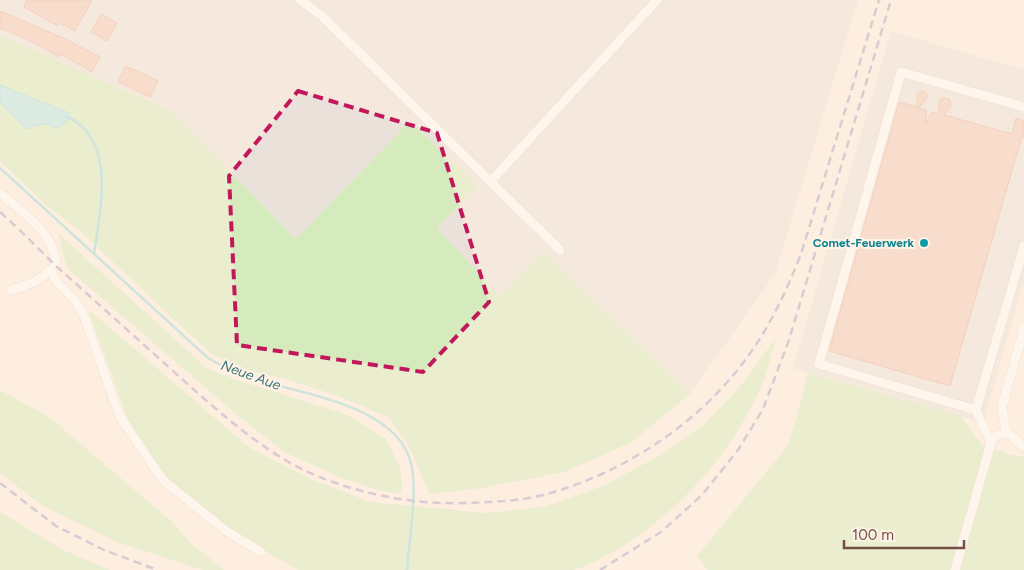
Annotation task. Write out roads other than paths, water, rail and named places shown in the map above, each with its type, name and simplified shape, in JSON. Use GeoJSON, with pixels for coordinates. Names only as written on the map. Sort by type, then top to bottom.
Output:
{"type":"FeatureCollection","features":[{"type":"Feature","properties":{"kind":"street"},"geometry":{"type":"LineString","coordinates":[[300,0],[323,16],[560,250]]}},
{"type":"Feature","properties":{"kind":"street"},"geometry":{"type":"LineString","coordinates":[[491,181],[657,0]]}},
{"type":"Feature","properties":{"kind":"street"},"geometry":{"type":"LineString","coordinates":[[976,410],[819,364],[901,72],[1024,108]]}},
{"type":"Feature","properties":{"kind":"street"},"geometry":{"type":"LineString","coordinates":[[0,193],[40,229],[56,256],[56,265],[33,284],[11,290]]}},
{"type":"Feature","properties":{"kind":"street"},"geometry":{"type":"LineString","coordinates":[[991,443],[976,410],[1024,246]]}},
{"type":"Feature","properties":{"kind":"street"},"geometry":{"type":"LineString","coordinates":[[50,271],[57,282],[74,299],[84,316],[120,417],[156,472],[165,482],[220,527],[261,552]]}},
{"type":"Feature","properties":{"kind":"street"},"geometry":{"type":"LineString","coordinates":[[1024,328],[1002,407],[1006,431],[1024,447]]}},
{"type":"Feature","properties":{"kind":"street"},"geometry":{"type":"LineString","coordinates":[[955,570],[991,443],[995,437],[1006,431]]}},
{"type":"Feature","properties":{"kind":"water"},"geometry":{"type":"Polygon","coordinates":[[[0,85],[69,113],[67,120],[57,128],[46,124],[26,129],[0,102],[0,85]]]}},
{"type":"Feature","properties":{"kind":"waterway"},"geometry":{"type":"LineString","coordinates":[[66,116],[82,127],[93,141],[99,158],[102,177],[101,197],[94,254]]}},
{"type":"Feature","properties":{"kind":"waterway","name":"Neue Aue"},"geometry":{"type":"LineString","coordinates":[[0,168],[208,358],[254,379],[348,406],[370,416],[388,429],[402,444],[411,463],[413,475],[414,488],[407,570]]}},
{"type":"Feature","properties":{"kind":"railway"},"geometry":{"type":"LineString","coordinates":[[0,212],[55,265],[215,408],[260,444],[311,474],[354,489],[421,502],[487,502],[543,495],[583,482],[612,469],[666,437],[714,397],[753,349],[780,303],[801,254],[879,0]]}},
{"type":"Feature","properties":{"kind":"railway"},"geometry":{"type":"LineString","coordinates":[[600,570],[661,532],[702,495],[738,450],[763,409],[789,340],[891,0]]}},
{"type":"Feature","properties":{"kind":"railway"},"geometry":{"type":"LineString","coordinates":[[0,483],[56,526],[104,550],[157,570]]}},
{"type":"Feature","properties":{"kind":"place","name":"Comet-Feuerwerk"},"geometry":{"type":"Point","coordinates":[924,243]}}]}
